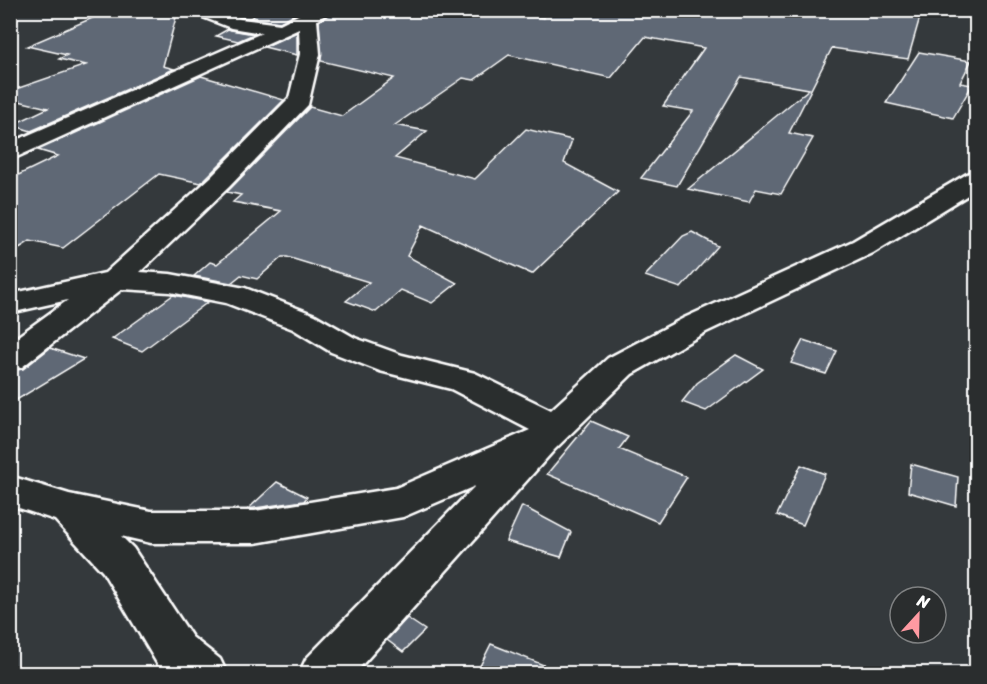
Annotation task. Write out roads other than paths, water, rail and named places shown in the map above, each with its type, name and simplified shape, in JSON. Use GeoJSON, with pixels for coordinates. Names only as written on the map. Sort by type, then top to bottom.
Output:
{"type":"FeatureCollection","features":[{"type":"Feature","properties":{"kind":"street"},"geometry":{"type":"LineString","coordinates":[[201,10],[238,24],[283,30]]}},
{"type":"Feature","properties":{"kind":"street"},"geometry":{"type":"LineString","coordinates":[[10,153],[316,15]]}},
{"type":"Feature","properties":{"kind":"street"},"geometry":{"type":"LineString","coordinates":[[10,359],[115,280],[220,182],[300,100],[316,15]]}},
{"type":"Feature","properties":{"kind":"street"},"geometry":{"type":"LineString","coordinates":[[323,674],[548,434],[620,366],[695,325],[863,247],[976,179]]}},
{"type":"Feature","properties":{"kind":"street"},"geometry":{"type":"LineString","coordinates":[[10,304],[115,280],[170,283],[234,295],[304,322],[343,345],[392,363],[463,381],[548,434]]}},
{"type":"Feature","properties":{"kind":"street"},"geometry":{"type":"LineString","coordinates":[[10,490],[69,509],[151,527],[255,527],[403,502],[548,434]]}},
{"type":"Feature","properties":{"kind":"street"},"geometry":{"type":"LineString","coordinates":[[69,509],[118,560],[175,651],[203,674]]}}]}
